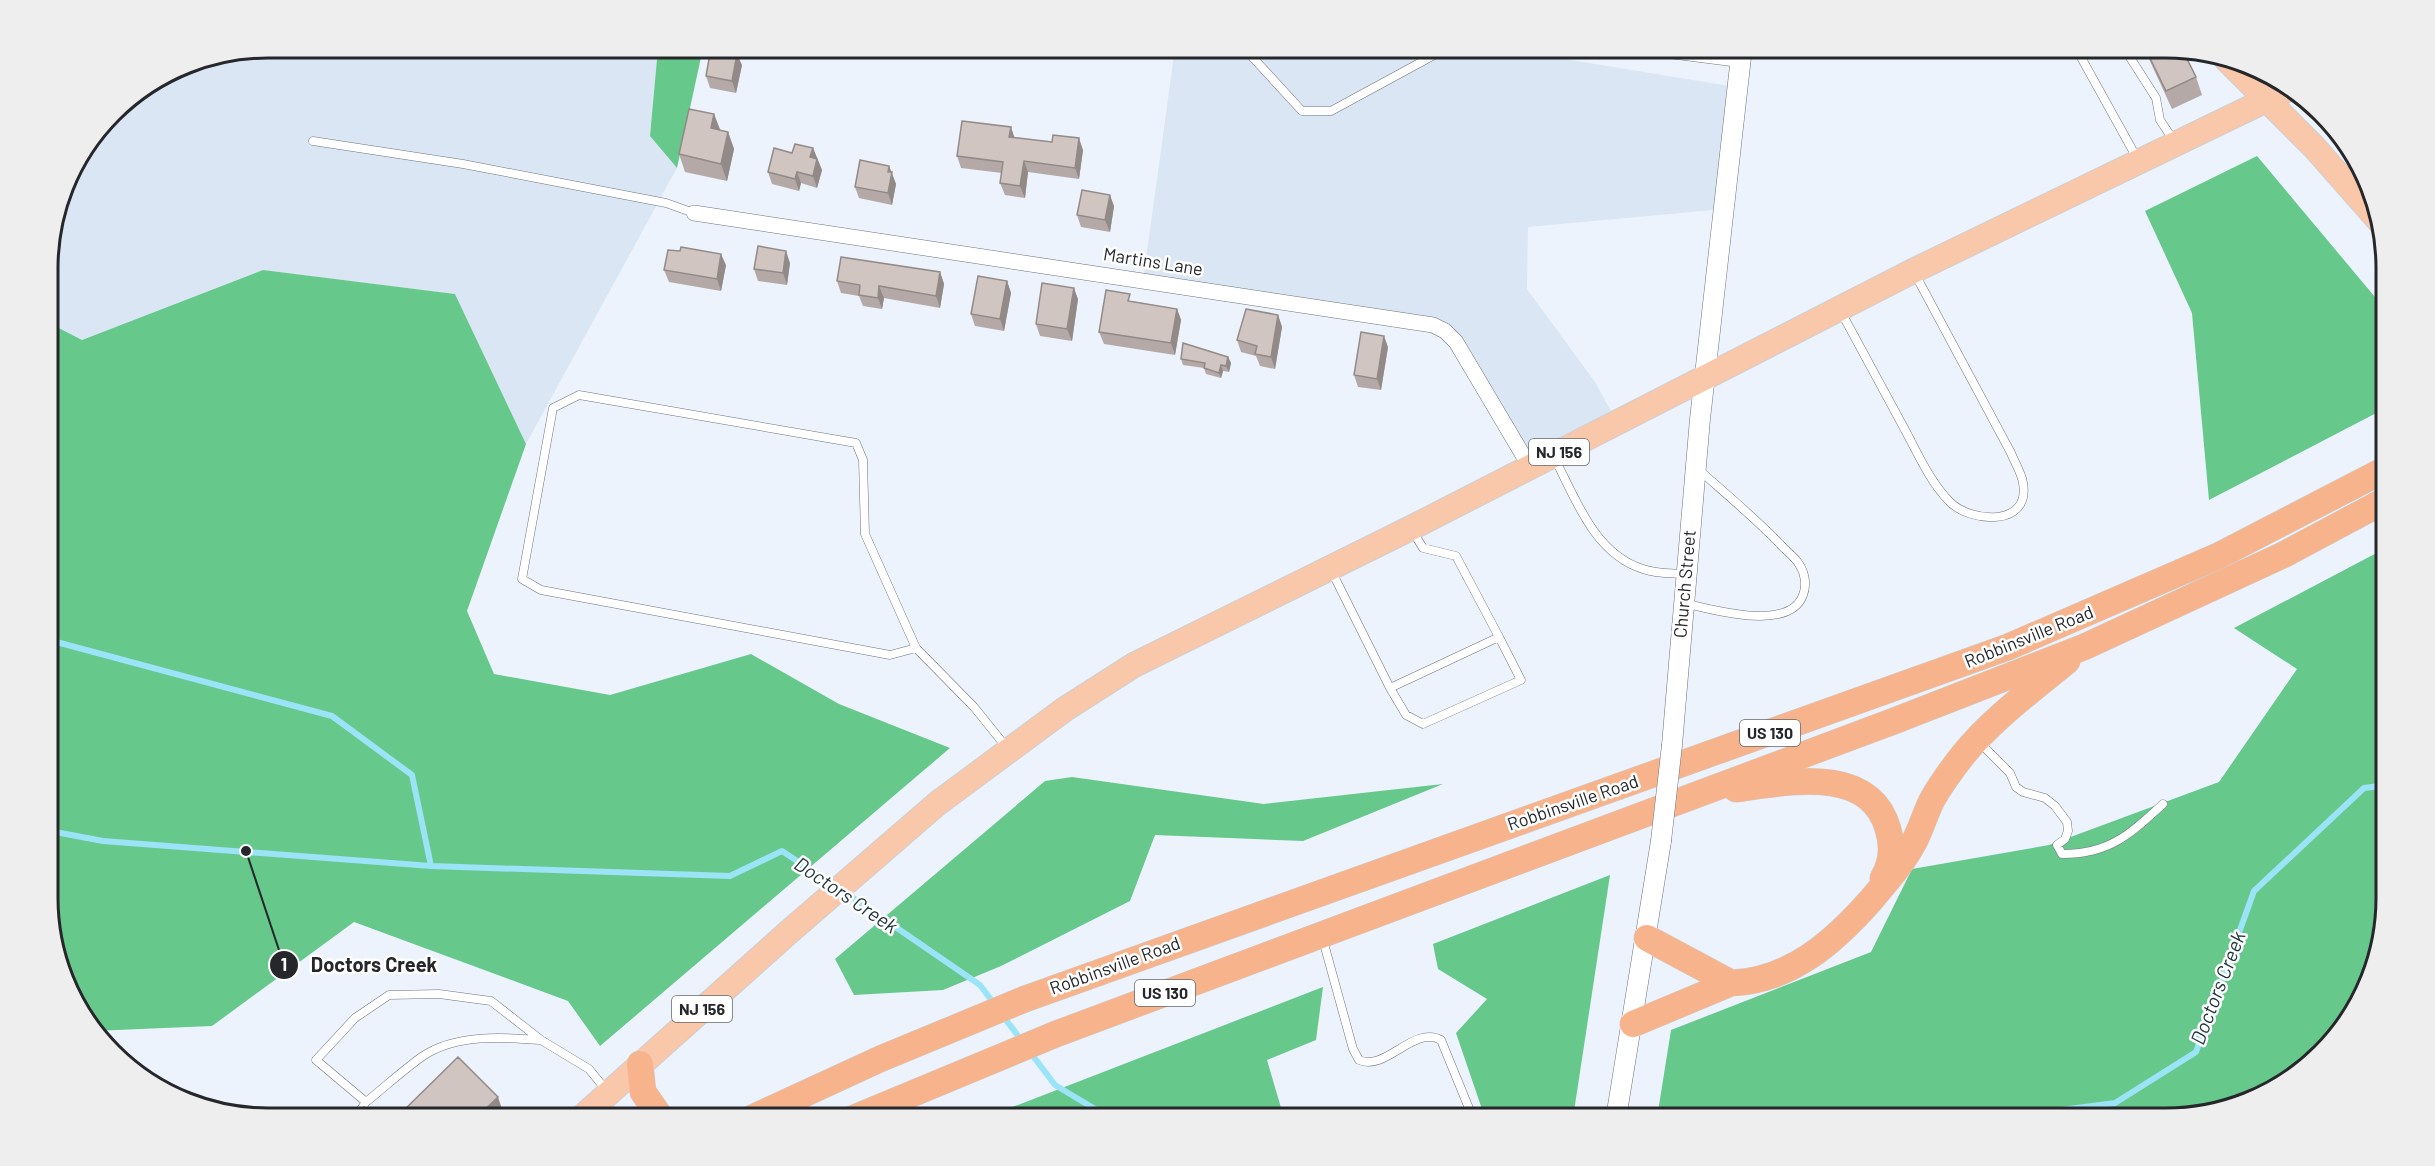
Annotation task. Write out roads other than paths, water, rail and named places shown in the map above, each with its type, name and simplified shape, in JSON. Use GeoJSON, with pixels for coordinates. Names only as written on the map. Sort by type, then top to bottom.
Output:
{"type":"FeatureCollection","features":[{"type":"Feature","properties":{"kind":"highway","name":"Robbinsville Road"},"geometry":{"type":"LineString","coordinates":[[775,1108],[978,1017],[1025,999],[2008,647],[2218,556],[2376,474]]}},
{"type":"Feature","properties":{"kind":"highway","name":"Robbinsville Road"},"geometry":{"type":"LineString","coordinates":[[878,1108],[1006,1053],[1894,721],[2084,647],[2283,555],[2376,505]]}},
{"type":"Feature","properties":{"kind":"highway"},"geometry":{"type":"LineString","coordinates":[[1633,1024],[1731,983],[1746,982],[1772,975],[1801,963],[1827,945],[1851,924],[1890,879],[1914,843],[1941,786],[1977,740],[2084,647]]}},
{"type":"Feature","properties":{"kind":"highway"},"geometry":{"type":"LineString","coordinates":[[1691,795],[1806,781],[1827,781],[1846,786],[1864,795],[1882,816],[1891,839],[1891,857],[1886,872],[1869,902]]}},
{"type":"Feature","properties":{"kind":"highway"},"geometry":{"type":"LineString","coordinates":[[1647,938],[1731,983]]}},
{"type":"Feature","properties":{"kind":"highway"},"geometry":{"type":"LineString","coordinates":[[640,1064],[643,1092],[654,1108]]}},
{"type":"Feature","properties":{"kind":"main road"},"geometry":{"type":"LineString","coordinates":[[2239,72],[2268,99],[2367,208]]}},
{"type":"Feature","properties":{"kind":"main road","name":"NJ 156"},"geometry":{"type":"LineString","coordinates":[[592,1108],[938,803],[1008,749],[1134,665],[1411,528],[1914,271],[2281,93]]}},
{"type":"Feature","properties":{"kind":"street","name":"Church Street"},"geometry":{"type":"LineString","coordinates":[[1618,1107],[1661,841],[1672,745],[1685,574],[1741,58]]}},
{"type":"Feature","properties":{"kind":"street","name":"Martins Lane"},"geometry":{"type":"LineString","coordinates":[[694,213],[1433,325],[1445,331],[1456,342],[1530,467]]}},
{"type":"Feature","properties":{"kind":"lane"},"geometry":{"type":"LineString","coordinates":[[1254,58],[1302,111],[1330,111],[1428,58]]}},
{"type":"Feature","properties":{"kind":"lane"},"geometry":{"type":"LineString","coordinates":[[2081,58],[2139,162]]}},
{"type":"Feature","properties":{"kind":"lane"},"geometry":{"type":"LineString","coordinates":[[2130,58],[2156,98],[2160,120],[2175,144]]}},
{"type":"Feature","properties":{"kind":"lane"},"geometry":{"type":"LineString","coordinates":[[313,141],[463,164],[666,203],[694,213]]}},
{"type":"Feature","properties":{"kind":"lane"},"geometry":{"type":"LineString","coordinates":[[1840,309],[1918,454],[1950,503],[1978,518],[1997,518],[2014,513],[2022,500],[2024,483],[2011,453],[1914,271]]}},
{"type":"Feature","properties":{"kind":"lane"},"geometry":{"type":"LineString","coordinates":[[916,648],[890,655],[541,590],[522,579],[553,408],[579,395],[856,443],[863,460],[865,534],[916,648],[974,707],[1008,749]]}},
{"type":"Feature","properties":{"kind":"lane"},"geometry":{"type":"LineString","coordinates":[[1552,455],[1592,530],[1623,560],[1644,570],[1685,574]]}},
{"type":"Feature","properties":{"kind":"lane"},"geometry":{"type":"LineString","coordinates":[[1683,602],[1718,611],[1768,616],[1787,612],[1800,603],[1805,592],[1805,579],[1799,564],[1755,519],[1696,467]]}},
{"type":"Feature","properties":{"kind":"lane"},"geometry":{"type":"LineString","coordinates":[[1330,568],[1390,688],[1406,715],[1423,724],[1521,680],[1456,556],[1423,548],[1411,528]]}},
{"type":"Feature","properties":{"kind":"lane"},"geometry":{"type":"LineString","coordinates":[[1390,688],[1499,637]]}},
{"type":"Feature","properties":{"kind":"lane"},"geometry":{"type":"LineString","coordinates":[[1977,740],[2006,768],[2016,787],[2023,792],[2045,798],[2055,806],[2067,822],[2068,831],[2065,839],[2057,845],[2062,854],[2085,853],[2117,843],[2163,804]]}},
{"type":"Feature","properties":{"kind":"lane"},"geometry":{"type":"LineString","coordinates":[[1322,936],[1353,1049],[1359,1060],[1371,1063],[1423,1038],[1436,1037],[1441,1040],[1469,1107]]}},
{"type":"Feature","properties":{"kind":"lane"},"geometry":{"type":"LineString","coordinates":[[366,1102],[316,1060],[355,1018],[389,995],[439,994],[491,1001],[541,1040],[589,1070],[609,1092]]}},
{"type":"Feature","properties":{"kind":"lane"},"geometry":{"type":"LineString","coordinates":[[362,1108],[366,1102],[425,1054],[456,1043],[495,1036],[541,1040]]}},
{"type":"Feature","properties":{"kind":"waterway"},"geometry":{"type":"LineString","coordinates":[[58,643],[332,716],[412,775],[431,866]]}},
{"type":"Feature","properties":{"kind":"waterway","name":"Doctors Creek"},"geometry":{"type":"LineString","coordinates":[[2084,1107],[2115,1103],[2196,1052],[2254,891],[2364,788],[2376,786]]}},
{"type":"Feature","properties":{"kind":"waterway","name":"Doctors Creek"},"geometry":{"type":"LineString","coordinates":[[58,833],[103,841],[431,866],[730,876],[782,851],[835,886]]}},
{"type":"Feature","properties":{"kind":"waterway","name":"Doctors Creek"},"geometry":{"type":"LineString","coordinates":[[843,891],[980,985],[995,1005]]}},
{"type":"Feature","properties":{"kind":"waterway","name":"Doctors Creek"},"geometry":{"type":"LineString","coordinates":[[1003,1016],[1022,1041]]}},
{"type":"Feature","properties":{"kind":"waterway","name":"Doctors Creek"},"geometry":{"type":"LineString","coordinates":[[1030,1052],[1055,1085],[1093,1108]]}},
{"type":"Feature","properties":{"kind":"place","name":"Doctors Creek"},"geometry":{"type":"Point","coordinates":[246,851]}}]}
